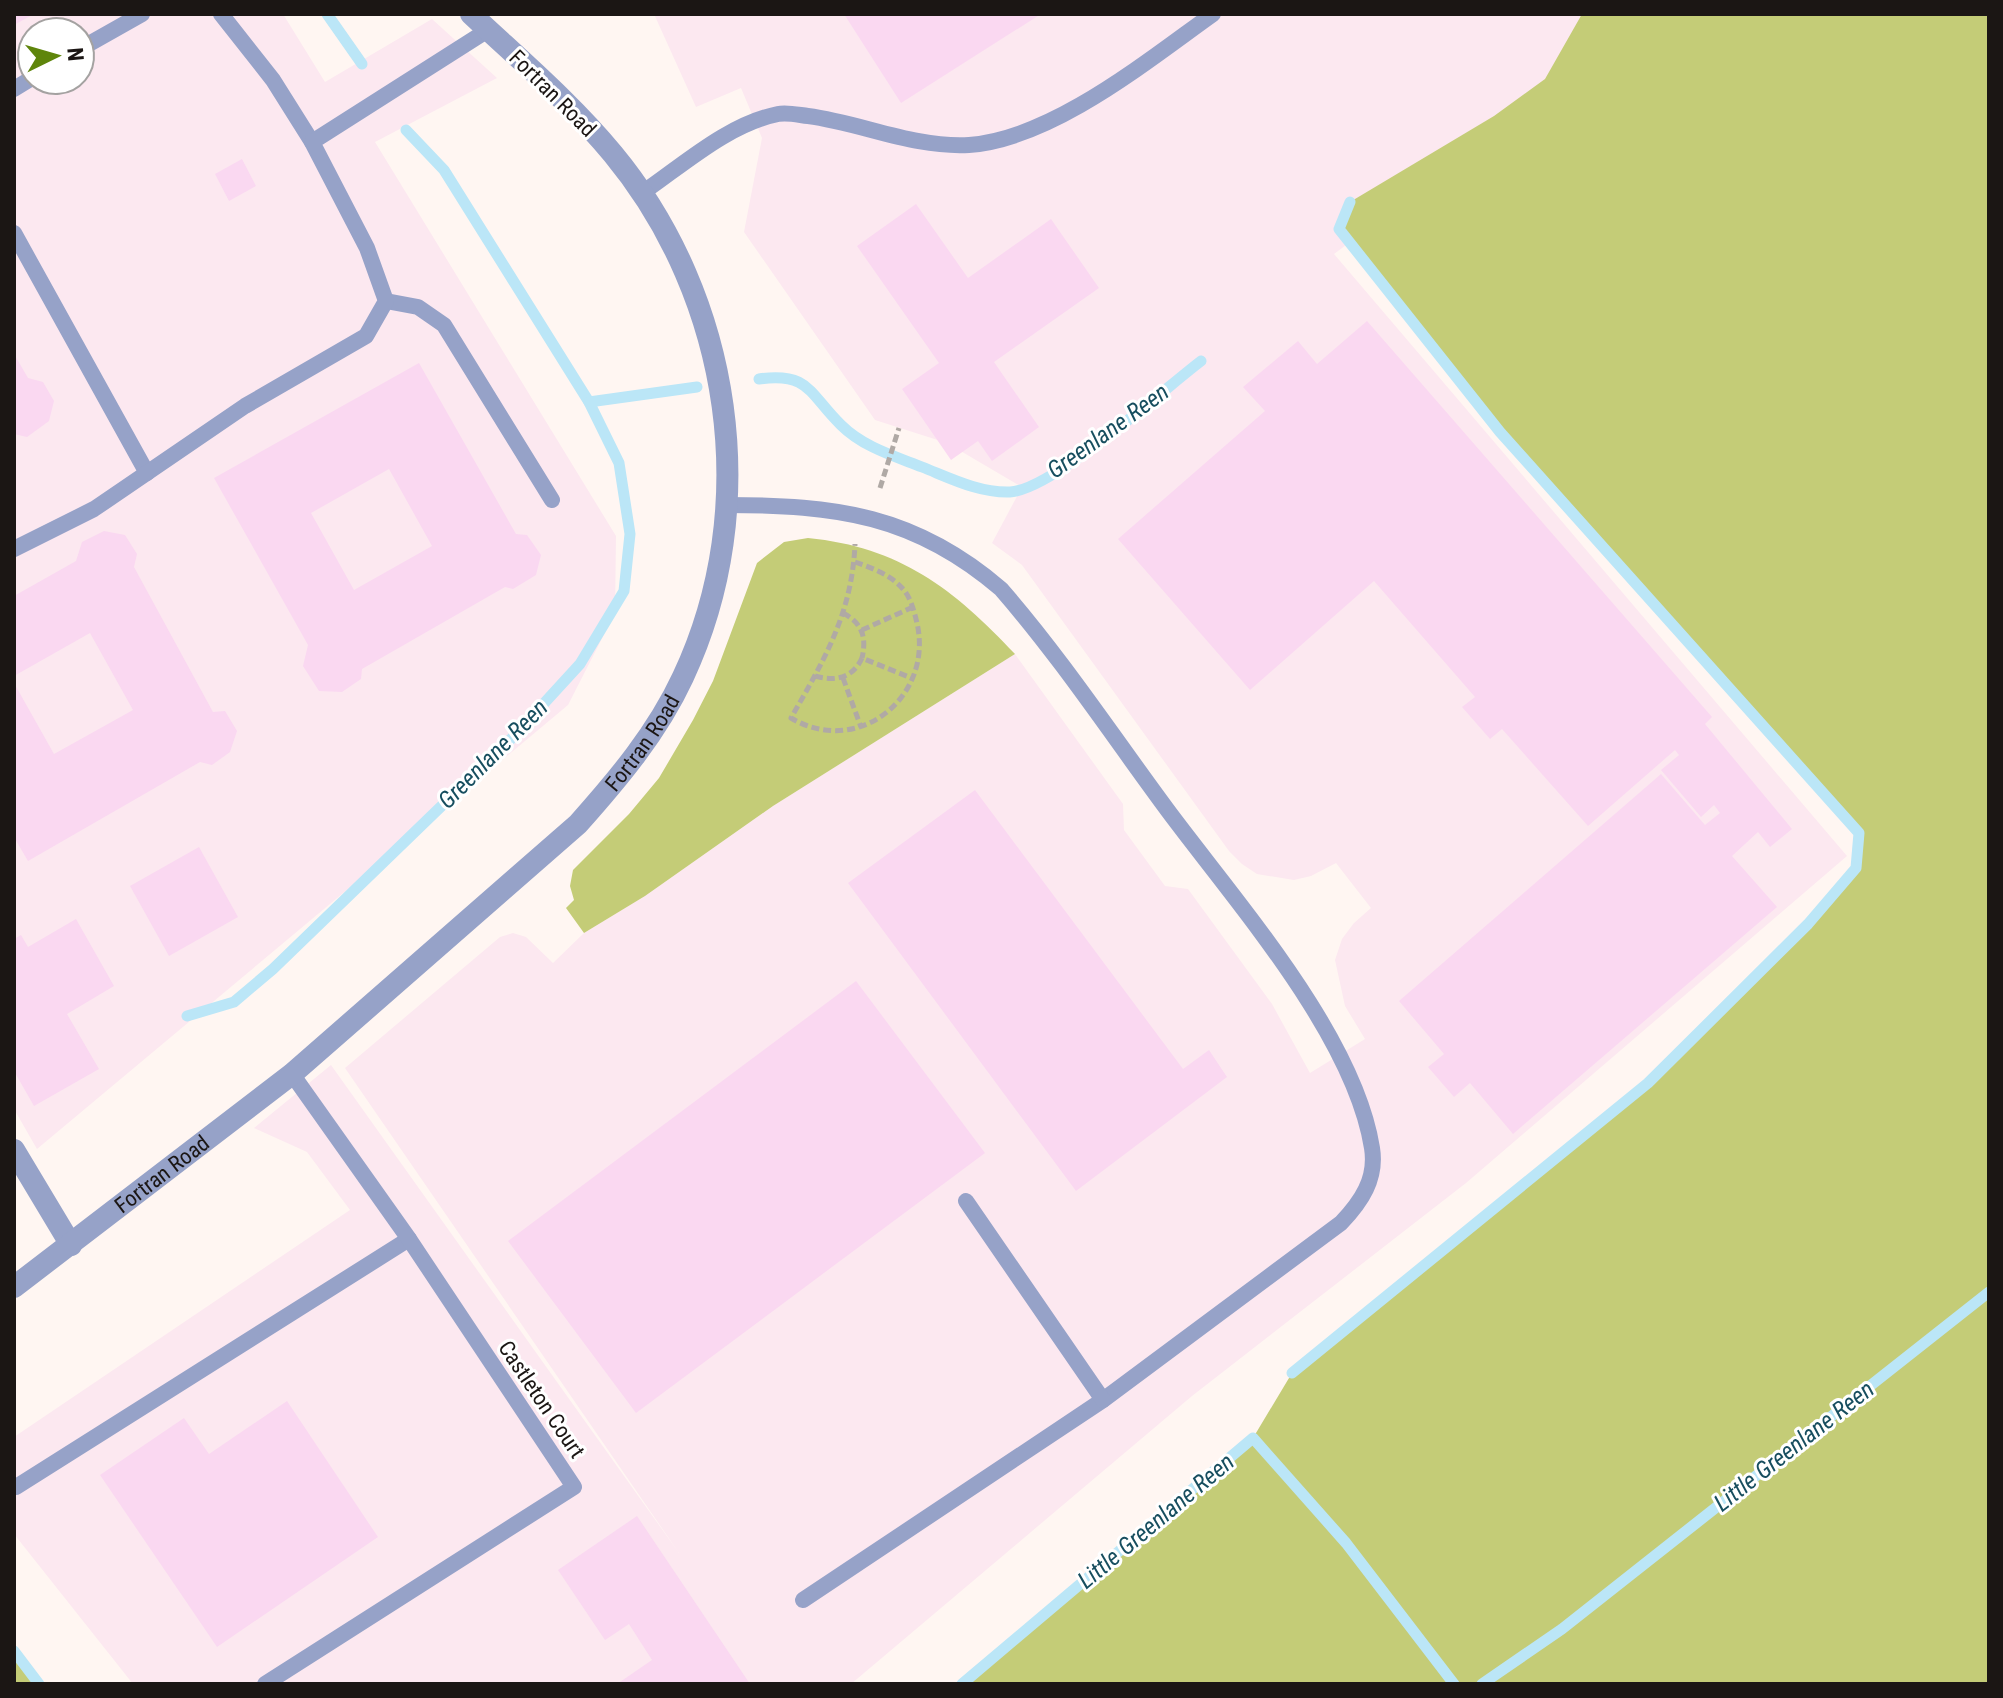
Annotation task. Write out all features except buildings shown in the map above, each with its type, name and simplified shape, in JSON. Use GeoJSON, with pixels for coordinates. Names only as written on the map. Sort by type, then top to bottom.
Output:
{"type":"FeatureCollection","features":[{"type":"Feature","properties":{"kind":"street","name":"Fortran Road"},"geometry":{"type":"LineString","coordinates":[[14,1287],[292,1074],[520,878],[578,824],[618,780],[651,734],[688,664],[705,622],[719,562],[726,505],[725,409],[714,350],[692,285],[642,193],[613,154],[576,114],[471,14]]}},
{"type":"Feature","properties":{"kind":"street"},"geometry":{"type":"LineString","coordinates":[[14,1150],[71,1245]]}},
{"type":"Feature","properties":{"kind":"lane"},"geometry":{"type":"LineString","coordinates":[[96,40],[142,14]]}},
{"type":"Feature","properties":{"kind":"lane"},"geometry":{"type":"LineString","coordinates":[[14,549],[94,509],[245,406],[366,336],[386,301],[367,248],[312,142],[273,80],[221,14]]}},
{"type":"Feature","properties":{"kind":"lane"},"geometry":{"type":"LineString","coordinates":[[642,193],[736,129],[780,113],[836,120],[914,141],[969,145],[1023,134],[1123,79],[1213,14]]}},
{"type":"Feature","properties":{"kind":"lane"},"geometry":{"type":"LineString","coordinates":[[312,142],[488,30]]}},
{"type":"Feature","properties":{"kind":"lane"},"geometry":{"type":"LineString","coordinates":[[14,233],[147,473]]}},
{"type":"Feature","properties":{"kind":"lane"},"geometry":{"type":"LineString","coordinates":[[386,301],[418,307],[444,325],[552,500]]}},
{"type":"Feature","properties":{"kind":"lane"},"geometry":{"type":"LineString","coordinates":[[726,505],[815,506],[881,519],[935,542],[971,563],[1001,589],[1279,961],[1319,1020],[1351,1083],[1372,1150],[1371,1179],[1360,1204],[1341,1223],[1103,1400],[803,1600]]}},
{"type":"Feature","properties":{"kind":"lane","name":"Castleton Court"},"geometry":{"type":"LineString","coordinates":[[265,1684],[574,1487],[409,1239],[292,1074]]}},
{"type":"Feature","properties":{"kind":"lane"},"geometry":{"type":"LineString","coordinates":[[966,1201],[1103,1400]]}},
{"type":"Feature","properties":{"kind":"lane"},"geometry":{"type":"LineString","coordinates":[[16,1487],[409,1239]]}},
{"type":"Feature","properties":{"kind":"path"},"geometry":{"type":"LineString","coordinates":[[880,488],[899,428]]}},
{"type":"Feature","properties":{"kind":"path"},"geometry":{"type":"LineString","coordinates":[[855,544],[855,562],[835,641],[791,718],[821,731],[861,727],[897,706],[914,679],[919,632],[913,607],[904,589],[885,575],[855,562]]}},
{"type":"Feature","properties":{"kind":"path"},"geometry":{"type":"LineString","coordinates":[[862,630],[913,607]]}},
{"type":"Feature","properties":{"kind":"path"},"geometry":{"type":"LineString","coordinates":[[815,676],[828,680],[843,678],[857,669],[862,658],[862,630],[854,619],[843,612]]}},
{"type":"Feature","properties":{"kind":"path"},"geometry":{"type":"LineString","coordinates":[[862,658],[914,679]]}},
{"type":"Feature","properties":{"kind":"path"},"geometry":{"type":"LineString","coordinates":[[843,678],[861,727]]}},
{"type":"Feature","properties":{"kind":"shaded area"},"geometry":{"type":"Polygon","coordinates":[[[14,14],[283,14],[325,82],[432,19],[497,78],[375,142],[616,536],[615,613],[568,705],[37,1149],[14,1109],[14,14]]]}},
{"type":"Feature","properties":{"kind":"shaded area"},"geometry":{"type":"Polygon","coordinates":[[[654,14],[1593,14],[1550,93],[1334,254],[1847,856],[1466,1183],[1192,1396],[851,1684],[133,1684],[14,1534],[14,1437],[350,1210],[307,1152],[254,1128],[331,1065],[679,1553],[345,1068],[500,937],[513,933],[526,937],[553,963],[584,933],[645,896],[773,806],[1015,654],[1123,804],[1124,830],[1165,886],[1188,889],[1272,1004],[1310,1073],[1365,1039],[1345,1006],[1335,960],[1342,939],[1371,908],[1336,863],[1311,876],[1294,880],[1257,874],[1242,864],[1229,851],[1022,565],[992,543],[1022,487],[947,443],[875,420],[744,232],[762,138],[741,88],[696,107],[654,14]]]}},
{"type":"Feature","properties":{"kind":"green space"},"geometry":{"type":"Polygon","coordinates":[[[1582,14],[1989,14],[1989,1684],[962,1684],[1253,1438],[1292,1373],[1648,1083],[1808,924],[1856,868],[1859,832],[1500,432],[1339,229],[1350,202],[1494,116],[1545,79],[1582,14]]]}},
{"type":"Feature","properties":{"kind":"green space"},"geometry":{"type":"Polygon","coordinates":[[[808,538],[871,551],[923,575],[970,610],[1015,654],[773,806],[645,896],[584,933],[566,908],[574,900],[570,886],[573,870],[629,814],[659,778],[713,681],[757,563],[784,542],[808,538]]]}},
{"type":"Feature","properties":{"kind":"green space"},"geometry":{"type":"Polygon","coordinates":[[[14,1651],[39,1684],[14,1684],[14,1651]]]}},
{"type":"Feature","properties":{"kind":"waterway","name":"Greenlane Reen"},"geometry":{"type":"LineString","coordinates":[[327,14],[362,64]]}},
{"type":"Feature","properties":{"kind":"waterway","name":"Greenlane Reen"},"geometry":{"type":"LineString","coordinates":[[406,130],[444,170],[589,402]]}},
{"type":"Feature","properties":{"kind":"waterway"},"geometry":{"type":"LineString","coordinates":[[1292,1373],[1648,1083],[1808,924],[1856,868],[1859,833],[1500,432],[1339,229],[1350,202]]}},
{"type":"Feature","properties":{"kind":"waterway","name":"Greenlane Reen"},"geometry":{"type":"LineString","coordinates":[[759,379],[799,382],[850,433],[879,450],[965,484],[1010,492],[1029,487],[1079,457],[1201,361]]}},
{"type":"Feature","properties":{"kind":"waterway","name":"Greenlane Reen"},"geometry":{"type":"LineString","coordinates":[[187,1016],[234,1002],[273,969],[515,735],[580,664],[624,591],[630,534],[619,463],[589,402],[697,387]]}},
{"type":"Feature","properties":{"kind":"waterway","name":"Little Greenlane Reen"},"geometry":{"type":"LineString","coordinates":[[1482,1684],[1562,1629],[1989,1292]]}},
{"type":"Feature","properties":{"kind":"waterway","name":"Little Greenlane Reen"},"geometry":{"type":"LineString","coordinates":[[962,1684],[1253,1438],[1346,1543],[1454,1684]]}},
{"type":"Feature","properties":{"kind":"waterway"},"geometry":{"type":"LineString","coordinates":[[14,1651],[39,1684]]}}]}
